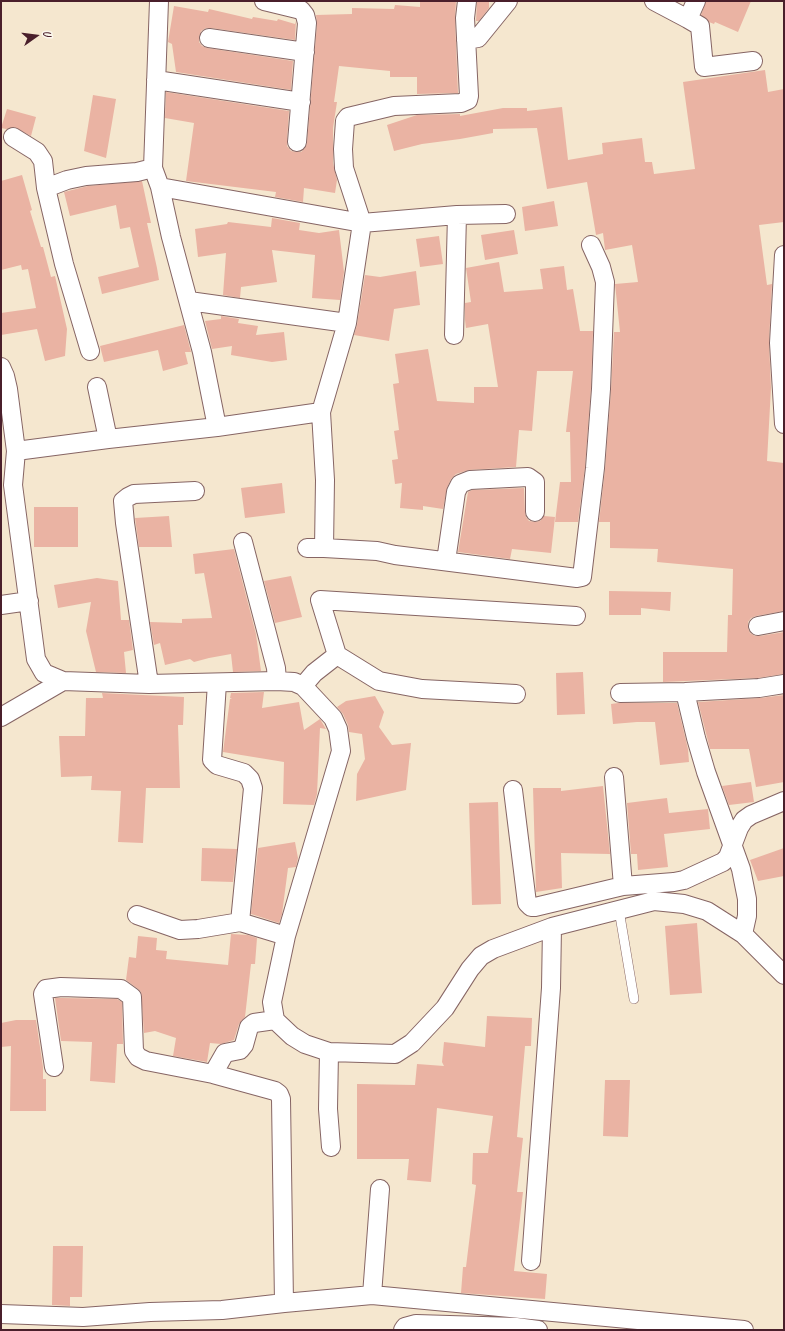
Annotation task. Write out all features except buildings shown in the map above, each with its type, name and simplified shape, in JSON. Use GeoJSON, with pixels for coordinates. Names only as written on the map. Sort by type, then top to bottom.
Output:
{"type":"FeatureCollection","features":[{"type":"Feature","properties":{"kind":"street"},"geometry":{"type":"LineString","coordinates":[[159,1],[153,168],[160,187],[171,237],[202,352],[217,427]]}},
{"type":"Feature","properties":{"kind":"street"},"geometry":{"type":"LineString","coordinates":[[264,1],[301,10],[305,15],[307,23],[297,142]]}},
{"type":"Feature","properties":{"kind":"street"},"geometry":{"type":"LineString","coordinates":[[467,1],[465,18],[468,100],[461,103],[394,106],[348,117],[345,121],[343,149],[344,163],[362,223],[347,323],[321,412],[325,480],[323,548],[376,551],[395,555],[577,578],[582,577],[596,468],[605,282],[601,267],[590,245]]}},
{"type":"Feature","properties":{"kind":"street"},"geometry":{"type":"LineString","coordinates":[[466,40],[478,38],[508,1]]}},
{"type":"Feature","properties":{"kind":"street"},"geometry":{"type":"LineString","coordinates":[[654,1],[700,26],[704,67],[753,61]]}},
{"type":"Feature","properties":{"kind":"street"},"geometry":{"type":"LineString","coordinates":[[688,19],[696,1]]}},
{"type":"Feature","properties":{"kind":"street"},"geometry":{"type":"LineString","coordinates":[[208,38],[305,52]]}},
{"type":"Feature","properties":{"kind":"street"},"geometry":{"type":"LineString","coordinates":[[156,80],[301,102]]}},
{"type":"Feature","properties":{"kind":"street"},"geometry":{"type":"LineString","coordinates":[[13,137],[37,152],[43,161],[46,188],[64,264],[90,351]]}},
{"type":"Feature","properties":{"kind":"street"},"geometry":{"type":"LineString","coordinates":[[46,188],[67,180],[86,176],[137,172],[153,168]]}},
{"type":"Feature","properties":{"kind":"street"},"geometry":{"type":"LineString","coordinates":[[160,187],[362,223],[457,215],[506,214]]}},
{"type":"Feature","properties":{"kind":"street"},"geometry":{"type":"LineString","coordinates":[[454,335],[457,215]]}},
{"type":"Feature","properties":{"kind":"street"},"geometry":{"type":"LineString","coordinates":[[784,255],[782,343],[784,424]]}},
{"type":"Feature","properties":{"kind":"street"},"geometry":{"type":"LineString","coordinates":[[189,301],[347,323]]}},
{"type":"Feature","properties":{"kind":"street"},"geometry":{"type":"LineString","coordinates":[[1,367],[8,389],[16,451],[7,485],[29,601],[36,659],[44,673],[63,681],[149,684],[276,681],[294,682],[303,686],[333,718],[338,729],[341,751],[286,936],[272,1002],[275,1020],[292,1036],[305,1044],[329,1052],[394,1054],[412,1043],[445,1008],[470,969],[481,956],[552,928],[654,900],[684,904],[707,911],[742,934],[784,975]]}},
{"type":"Feature","properties":{"kind":"street"},"geometry":{"type":"LineString","coordinates":[[97,387],[108,439]]}},
{"type":"Feature","properties":{"kind":"street"},"geometry":{"type":"LineString","coordinates":[[16,451],[43,449],[108,439],[217,427],[321,412]]}},
{"type":"Feature","properties":{"kind":"street"},"geometry":{"type":"LineString","coordinates":[[446,561],[453,505],[456,492],[460,484],[470,480],[528,477],[535,482],[535,512]]}},
{"type":"Feature","properties":{"kind":"street"},"geometry":{"type":"LineString","coordinates":[[149,684],[124,523],[123,501],[134,494],[195,490]]}},
{"type":"Feature","properties":{"kind":"street"},"geometry":{"type":"LineString","coordinates":[[243,542],[276,668],[276,681]]}},
{"type":"Feature","properties":{"kind":"street"},"geometry":{"type":"LineString","coordinates":[[516,694],[422,689],[379,681],[337,655],[320,600],[576,616]]}},
{"type":"Feature","properties":{"kind":"street"},"geometry":{"type":"LineString","coordinates":[[1,605],[29,601]]}},
{"type":"Feature","properties":{"kind":"street"},"geometry":{"type":"LineString","coordinates":[[758,626],[784,621]]}},
{"type":"Feature","properties":{"kind":"street"},"geometry":{"type":"LineString","coordinates":[[303,686],[314,673],[337,655]]}},
{"type":"Feature","properties":{"kind":"street"},"geometry":{"type":"LineString","coordinates":[[1,717],[63,681]]}},
{"type":"Feature","properties":{"kind":"street"},"geometry":{"type":"LineString","coordinates":[[217,683],[212,760],[217,765],[244,773],[250,779],[253,788],[240,922]]}},
{"type":"Feature","properties":{"kind":"street"},"geometry":{"type":"LineString","coordinates":[[620,693],[685,692],[759,688],[784,684]]}},
{"type":"Feature","properties":{"kind":"street"},"geometry":{"type":"LineString","coordinates":[[685,692],[696,738],[732,847],[741,869],[747,899],[747,916],[742,934]]}},
{"type":"Feature","properties":{"kind":"street"},"geometry":{"type":"LineString","coordinates":[[614,776],[623,886]]}},
{"type":"Feature","properties":{"kind":"street"},"geometry":{"type":"LineString","coordinates":[[512,790],[527,902],[531,907],[623,886],[684,880],[723,862],[728,857],[739,828],[744,820],[751,815],[784,801]]}},
{"type":"Feature","properties":{"kind":"street"},"geometry":{"type":"LineString","coordinates":[[137,915],[180,930],[198,929],[240,922],[286,936]]}},
{"type":"Feature","properties":{"kind":"street"},"geometry":{"type":"LineString","coordinates":[[531,1261],[551,988],[552,928]]}},
{"type":"Feature","properties":{"kind":"street"},"geometry":{"type":"LineString","coordinates":[[54,1067],[44,994],[46,989],[61,987],[120,988],[132,997],[134,1051],[138,1057],[146,1061],[213,1074],[274,1091],[279,1094],[281,1098],[284,1303]]}},
{"type":"Feature","properties":{"kind":"street"},"geometry":{"type":"LineString","coordinates":[[213,1074],[225,1053],[240,1050],[244,1045],[249,1027],[254,1023],[275,1020]]}},
{"type":"Feature","properties":{"kind":"street"},"geometry":{"type":"LineString","coordinates":[[329,1052],[328,1109],[331,1147]]}},
{"type":"Feature","properties":{"kind":"street"},"geometry":{"type":"LineString","coordinates":[[372,1295],[380,1189]]}},
{"type":"Feature","properties":{"kind":"street"},"geometry":{"type":"LineString","coordinates":[[1,1314],[83,1317],[150,1312],[222,1310],[372,1295],[744,1330]]}},
{"type":"Feature","properties":{"kind":"street"},"geometry":{"type":"LineString","coordinates":[[403,1330],[405,1327],[416,1324],[538,1330]]}},
{"type":"Feature","properties":{"kind":"lane"},"geometry":{"type":"LineString","coordinates":[[619,910],[634,999]]}}]}
